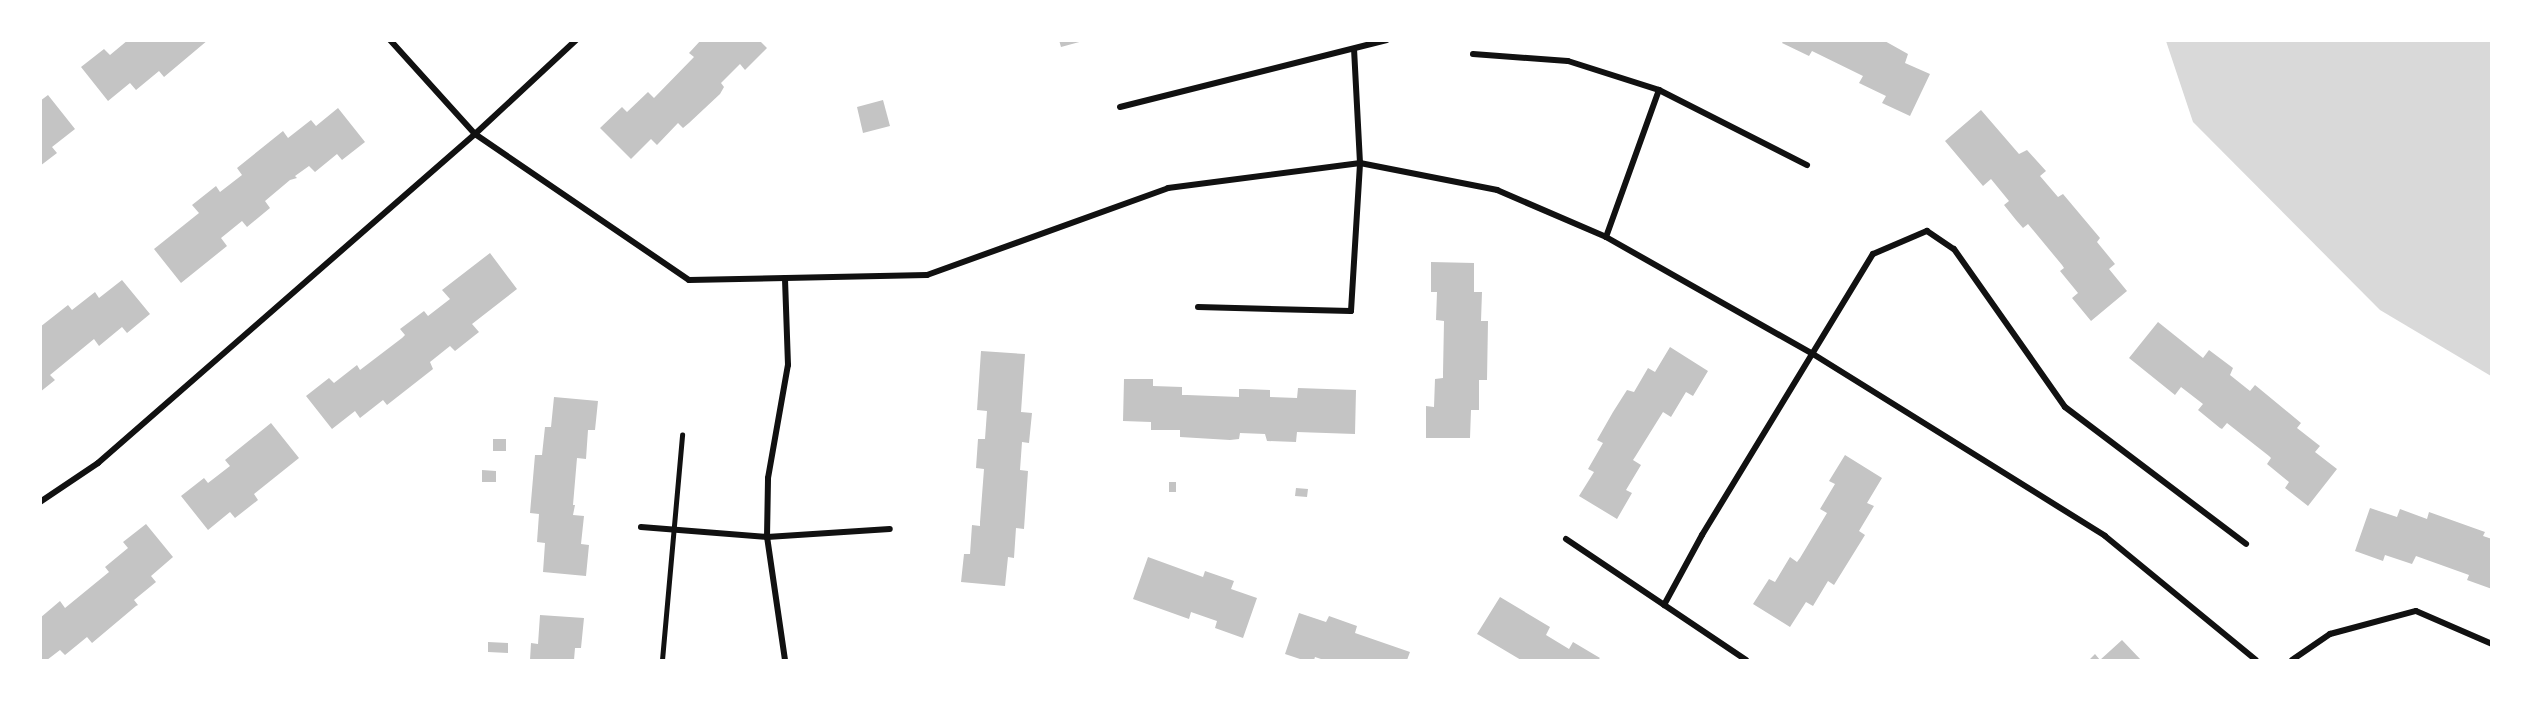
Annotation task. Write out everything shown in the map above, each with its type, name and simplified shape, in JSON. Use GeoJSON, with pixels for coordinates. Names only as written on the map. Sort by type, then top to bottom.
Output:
{"type":"FeatureCollection","features":[{"type":"Feature","properties":{"kind":"street"},"geometry":{"type":"LineString","coordinates":[[390,40],[474,134],[689,280],[927,275],[1168,188],[1360,163],[1497,189],[1606,237],[1813,354],[2105,536],[2256,660]]}},
{"type":"Feature","properties":{"kind":"street"},"geometry":{"type":"LineString","coordinates":[[40,502],[98,463],[474,134],[576,40]]}},
{"type":"Feature","properties":{"kind":"street"},"geometry":{"type":"LineString","coordinates":[[1120,107],[1388,40]]}},
{"type":"Feature","properties":{"kind":"street"},"geometry":{"type":"LineString","coordinates":[[1198,307],[1351,311],[1360,163],[1354,49]]}},
{"type":"Feature","properties":{"kind":"street"},"geometry":{"type":"LineString","coordinates":[[1473,54],[1568,61],[1659,90],[1807,165]]}},
{"type":"Feature","properties":{"kind":"street"},"geometry":{"type":"LineString","coordinates":[[1606,237],[1659,90]]}},
{"type":"Feature","properties":{"kind":"street"},"geometry":{"type":"LineString","coordinates":[[1664,605],[1702,535],[1873,254],[1927,231],[1954,249],[2066,406],[2246,544]]}},
{"type":"Feature","properties":{"kind":"street"},"geometry":{"type":"LineString","coordinates":[[785,660],[767,537],[768,478],[788,365],[786,278]]}},
{"type":"Feature","properties":{"kind":"street"},"geometry":{"type":"LineString","coordinates":[[641,527],[767,537],[890,529]]}},
{"type":"Feature","properties":{"kind":"street"},"geometry":{"type":"LineString","coordinates":[[1566,539],[1746,660]]}},
{"type":"Feature","properties":{"kind":"street"},"geometry":{"type":"LineString","coordinates":[[2292,660],[2330,634],[2416,611],[2492,644]]}},
{"type":"Feature","properties":{"kind":"lane"},"geometry":{"type":"LineString","coordinates":[[663,660],[676,530],[682,435]]}},
{"type":"Feature","properties":{"kind":"shaded area"},"geometry":{"type":"Polygon","coordinates":[[[2166,41],[2491,41],[2491,376],[2380,310],[2193,122],[2166,41]]]}},
{"type":"Feature","properties":{"kind":"building"},"geometry":{"type":"Polygon","coordinates":[[[128,40],[136,42],[208,40],[164,77],[159,71],[136,90],[130,83],[108,101],[81,67],[104,49],[110,55],[128,40]]]}},
{"type":"Feature","properties":{"kind":"building"},"geometry":{"type":"Polygon","coordinates":[[[701,40],[759,40],[767,48],[745,70],[740,64],[721,83],[724,87],[720,94],[683,128],[678,123],[657,145],[651,139],[631,159],[600,128],[622,107],[627,112],[648,92],[654,98],[694,57],[689,53],[701,40]]]}},
{"type":"Feature","properties":{"kind":"building"},"geometry":{"type":"Polygon","coordinates":[[[1059,40],[1083,40],[1083,41],[1061,47],[1059,40]]]}},
{"type":"Feature","properties":{"kind":"building"},"geometry":{"type":"Polygon","coordinates":[[[1784,40],[1883,40],[1908,54],[1905,63],[1930,74],[1910,116],[1882,103],[1886,96],[1859,83],[1863,76],[1812,51],[1809,56],[1782,43],[1784,40]]]}},
{"type":"Feature","properties":{"kind":"building"},"geometry":{"type":"Polygon","coordinates":[[[48,95],[75,129],[52,147],[57,153],[40,166],[40,101],[48,95]]]}},
{"type":"Feature","properties":{"kind":"building"},"geometry":{"type":"Polygon","coordinates":[[[883,100],[890,126],[863,133],[857,107],[883,100]]]}},
{"type":"Feature","properties":{"kind":"building"},"geometry":{"type":"Polygon","coordinates":[[[338,108],[365,142],[342,160],[337,154],[315,172],[309,166],[295,176],[297,178],[290,180],[265,201],[270,208],[247,227],[242,221],[221,238],[227,246],[181,283],[154,249],[199,213],[192,205],[216,186],[220,192],[242,175],[237,168],[283,131],[288,138],[311,120],[316,126],[338,108]]]}},
{"type":"Feature","properties":{"kind":"building"},"geometry":{"type":"Polygon","coordinates":[[[1981,110],[2019,154],[2027,150],[2046,171],[2040,176],[2058,197],[2063,194],[2100,238],[2097,242],[2115,264],[2109,269],[2127,291],[2091,321],[2072,298],[2078,293],[2060,271],[2064,268],[2062,265],[2028,224],[2023,228],[2016,220],[2004,205],[2009,201],[1991,179],[1983,186],[1945,141],[1981,110]]]}},
{"type":"Feature","properties":{"kind":"building"},"geometry":{"type":"Polygon","coordinates":[[[490,253],[517,289],[472,324],[479,332],[455,351],[450,346],[430,362],[433,369],[387,405],[383,400],[360,418],[355,411],[332,429],[306,396],[329,378],[334,383],[357,365],[360,370],[402,338],[405,335],[400,329],[424,311],[428,316],[450,299],[442,290],[490,253]]]}},
{"type":"Feature","properties":{"kind":"building"},"geometry":{"type":"Polygon","coordinates":[[[1431,262],[1474,263],[1474,292],[1482,292],[1481,321],[1488,321],[1487,380],[1479,380],[1479,410],[1471,410],[1470,438],[1426,438],[1426,406],[1434,407],[1435,379],[1443,378],[1444,321],[1436,320],[1437,292],[1431,292],[1431,262]]]}},
{"type":"Feature","properties":{"kind":"building"},"geometry":{"type":"Polygon","coordinates":[[[122,280],[150,314],[127,333],[122,327],[99,346],[94,339],[50,375],[55,380],[40,392],[40,327],[68,305],[72,310],[95,292],[99,298],[122,280]]]}},
{"type":"Feature","properties":{"kind":"building"},"geometry":{"type":"Polygon","coordinates":[[[2158,322],[2203,358],[2209,350],[2233,368],[2230,375],[2250,391],[2255,385],[2301,423],[2297,428],[2320,446],[2315,452],[2337,469],[2308,506],[2285,488],[2289,482],[2267,464],[2271,458],[2269,456],[2227,423],[2222,429],[2220,428],[2198,410],[2203,404],[2181,387],[2175,395],[2129,358],[2158,322]]]}},
{"type":"Feature","properties":{"kind":"building"},"geometry":{"type":"Polygon","coordinates":[[[1670,347],[1708,371],[1693,396],[1686,392],[1671,417],[1663,412],[1633,460],[1641,465],[1626,490],[1632,493],[1617,519],[1579,496],[1594,472],[1588,469],[1603,443],[1597,440],[1613,412],[1627,390],[1634,392],[1648,368],[1655,372],[1670,347]]]}},
{"type":"Feature","properties":{"kind":"building"},"geometry":{"type":"Polygon","coordinates":[[[981,351],[1025,354],[1021,412],[1032,413],[1029,443],[1022,442],[1020,470],[1028,471],[1024,529],[1016,528],[1014,558],[1008,557],[1005,586],[961,582],[964,554],[970,554],[972,525],[980,526],[984,469],[976,468],[978,439],[985,439],[987,411],[977,410],[981,351]]]}},
{"type":"Feature","properties":{"kind":"building"},"geometry":{"type":"Polygon","coordinates":[[[1124,379],[1153,379],[1153,386],[1182,387],[1182,395],[1239,397],[1239,389],[1245,389],[1270,390],[1270,397],[1297,398],[1298,388],[1356,390],[1355,434],[1297,432],[1296,442],[1267,441],[1265,434],[1240,433],[1239,439],[1230,440],[1180,437],[1180,430],[1151,430],[1151,422],[1123,421],[1124,379]]]}},
{"type":"Feature","properties":{"kind":"building"},"geometry":{"type":"Polygon","coordinates":[[[554,397],[598,401],[595,430],[588,430],[586,459],[577,458],[573,505],[575,505],[573,515],[584,516],[581,544],[589,545],[586,576],[543,572],[545,543],[537,542],[539,514],[530,513],[535,455],[542,455],[545,427],[551,427],[554,397]]]}},
{"type":"Feature","properties":{"kind":"building"},"geometry":{"type":"Polygon","coordinates":[[[271,423],[299,458],[254,494],[258,500],[235,518],[230,512],[208,530],[181,496],[204,478],[208,483],[230,466],[225,460],[271,423]]]}},
{"type":"Feature","properties":{"kind":"building"},"geometry":{"type":"Polygon","coordinates":[[[493,439],[506,439],[506,451],[493,451],[493,439]]]}},
{"type":"Feature","properties":{"kind":"building"},"geometry":{"type":"Polygon","coordinates":[[[1845,455],[1882,478],[1867,503],[1874,506],[1859,531],[1865,535],[1834,585],[1828,581],[1813,606],[1806,602],[1790,627],[1753,604],[1769,579],[1775,582],[1790,557],[1797,562],[1800,558],[1827,513],[1820,509],[1835,484],[1829,481],[1845,455]]]}},
{"type":"Feature","properties":{"kind":"building"},"geometry":{"type":"Polygon","coordinates":[[[482,470],[496,471],[496,482],[482,482],[482,470]]]}},
{"type":"Feature","properties":{"kind":"building"},"geometry":{"type":"Polygon","coordinates":[[[1169,482],[1176,482],[1176,492],[1169,492],[1169,482]]]}},
{"type":"Feature","properties":{"kind":"building"},"geometry":{"type":"Polygon","coordinates":[[[1296,488],[1308,489],[1307,497],[1295,496],[1296,488]]]}},
{"type":"Feature","properties":{"kind":"building"},"geometry":{"type":"Polygon","coordinates":[[[2370,508],[2397,517],[2400,509],[2427,519],[2429,512],[2485,532],[2483,536],[2492,539],[2492,589],[2467,580],[2469,575],[2416,556],[2412,564],[2385,555],[2383,561],[2355,551],[2370,508]]]}},
{"type":"Feature","properties":{"kind":"building"},"geometry":{"type":"Polygon","coordinates":[[[146,524],[173,557],[151,576],[156,582],[134,600],[138,605],[92,643],[87,637],[65,655],[60,650],[47,660],[40,660],[40,618],[60,601],[65,608],[109,572],[105,567],[128,548],[123,542],[146,524]]]}},
{"type":"Feature","properties":{"kind":"building"},"geometry":{"type":"Polygon","coordinates":[[[1148,557],[1203,577],[1205,571],[1234,581],[1231,589],[1257,598],[1243,638],[1215,628],[1217,621],[1191,612],[1189,619],[1133,599],[1148,557]]]}},
{"type":"Feature","properties":{"kind":"building"},"geometry":{"type":"Polygon","coordinates":[[[1500,597],[1550,627],[1546,635],[1569,649],[1573,642],[1600,658],[1598,660],[1521,660],[1477,634],[1500,597]]]}},
{"type":"Feature","properties":{"kind":"building"},"geometry":{"type":"Polygon","coordinates":[[[1299,613],[1326,622],[1329,616],[1357,626],[1355,633],[1410,652],[1407,660],[1324,660],[1315,657],[1314,660],[1303,660],[1285,654],[1299,613]]]}},
{"type":"Feature","properties":{"kind":"building"},"geometry":{"type":"Polygon","coordinates":[[[540,615],[584,618],[581,648],[575,648],[574,660],[530,660],[531,643],[538,644],[540,615]]]}},
{"type":"Feature","properties":{"kind":"building"},"geometry":{"type":"Polygon","coordinates":[[[2122,640],[2141,660],[2100,660],[2122,640]]]}},
{"type":"Feature","properties":{"kind":"building"},"geometry":{"type":"Polygon","coordinates":[[[488,642],[508,643],[508,653],[488,652],[488,642]]]}},
{"type":"Feature","properties":{"kind":"building"},"geometry":{"type":"Polygon","coordinates":[[[2095,654],[2100,660],[2089,660],[2095,654]]]}}]}
